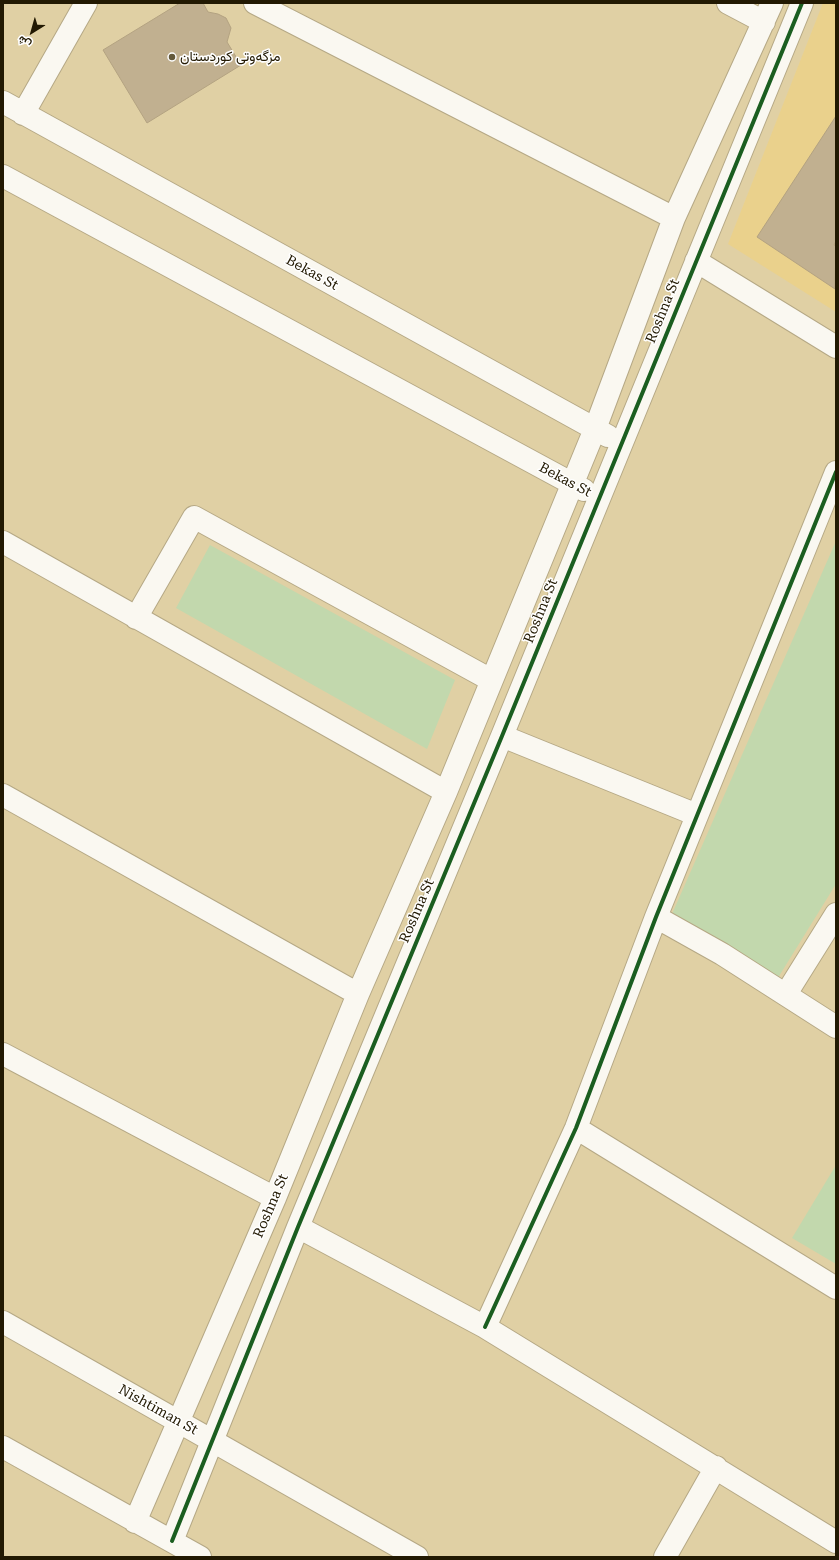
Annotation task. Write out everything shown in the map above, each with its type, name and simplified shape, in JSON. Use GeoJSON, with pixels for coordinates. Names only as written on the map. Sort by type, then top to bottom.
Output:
{"type":"FeatureCollection","features":[{"type":"Feature","properties":{"kind":"street"},"geometry":{"type":"LineString","coordinates":[[23,114],[86,3]]}},
{"type":"Feature","properties":{"kind":"street"},"geometry":{"type":"LineString","coordinates":[[255,3],[674,218]]}},
{"type":"Feature","properties":{"kind":"street"},"geometry":{"type":"LineString","coordinates":[[728,3],[768,13]]}},
{"type":"Feature","properties":{"kind":"street","name":"Roshna St"},"geometry":{"type":"LineString","coordinates":[[172,1541],[298,1227],[502,736],[802,3]]}},
{"type":"Feature","properties":{"kind":"street","name":"Roshna St"},"geometry":{"type":"LineString","coordinates":[[135,1522],[274,1198],[358,994],[446,792],[595,429],[674,218],[768,13]]}},
{"type":"Feature","properties":{"kind":"street","name":"Bekas St"},"geometry":{"type":"LineString","coordinates":[[3,102],[622,443]]}},
{"type":"Feature","properties":{"kind":"street","name":"Bekas St"},"geometry":{"type":"LineString","coordinates":[[3,176],[599,498]]}},
{"type":"Feature","properties":{"kind":"street"},"geometry":{"type":"LineString","coordinates":[[696,261],[836,347]]}},
{"type":"Feature","properties":{"kind":"street"},"geometry":{"type":"LineString","coordinates":[[485,1327],[576,1128],[656,917],[836,472]]}},
{"type":"Feature","properties":{"kind":"street"},"geometry":{"type":"LineString","coordinates":[[136,618],[194,517],[491,680]]}},
{"type":"Feature","properties":{"kind":"street"},"geometry":{"type":"LineString","coordinates":[[3,542],[446,792]]}},
{"type":"Feature","properties":{"kind":"street"},"geometry":{"type":"LineString","coordinates":[[502,736],[697,815]]}},
{"type":"Feature","properties":{"kind":"street"},"geometry":{"type":"LineString","coordinates":[[3,795],[358,994]]}},
{"type":"Feature","properties":{"kind":"street"},"geometry":{"type":"LineString","coordinates":[[786,994],[836,914]]}},
{"type":"Feature","properties":{"kind":"street"},"geometry":{"type":"LineString","coordinates":[[656,917],[722,954],[836,1027]]}},
{"type":"Feature","properties":{"kind":"street"},"geometry":{"type":"LineString","coordinates":[[3,1054],[274,1198]]}},
{"type":"Feature","properties":{"kind":"street"},"geometry":{"type":"LineString","coordinates":[[576,1128],[836,1288]]}},
{"type":"Feature","properties":{"kind":"street"},"geometry":{"type":"LineString","coordinates":[[298,1227],[485,1327],[716,1467],[836,1542]]}},
{"type":"Feature","properties":{"kind":"street","name":"Nishtiman St"},"geometry":{"type":"LineString","coordinates":[[3,1322],[417,1557]]}},
{"type":"Feature","properties":{"kind":"street"},"geometry":{"type":"LineString","coordinates":[[3,1447],[200,1557]]}},
{"type":"Feature","properties":{"kind":"street"},"geometry":{"type":"LineString","coordinates":[[665,1557],[716,1467]]}},
{"type":"Feature","properties":{"kind":"shaded area"},"geometry":{"type":"Polygon","coordinates":[[[823,3],[836,3],[836,312],[728,244],[823,3]]]}},
{"type":"Feature","properties":{"kind":"green space"},"geometry":{"type":"Polygon","coordinates":[[[836,541],[836,884],[776,981],[672,914],[836,541]]]}},
{"type":"Feature","properties":{"kind":"green space"},"geometry":{"type":"Polygon","coordinates":[[[210,545],[455,680],[427,749],[176,608],[210,545]]]}},
{"type":"Feature","properties":{"kind":"green space"},"geometry":{"type":"Polygon","coordinates":[[[836,1165],[836,1264],[792,1238],[836,1165]]]}},
{"type":"Feature","properties":{"kind":"building","name":"مزگەوتی کوردستان"},"geometry":{"type":"Polygon","coordinates":[[[180,3],[203,3],[208,12],[218,14],[226,18],[231,28],[227,42],[241,65],[147,123],[103,50],[180,3]]]}},
{"type":"Feature","properties":{"kind":"building"},"geometry":{"type":"Polygon","coordinates":[[[836,116],[836,241],[834,245],[836,246],[835,289],[757,237],[836,116]]]}},
{"type":"Feature","properties":{"kind":"cycle path"},"geometry":{"type":"LineString","coordinates":[[172,1541],[298,1227],[502,736],[802,3]]}},
{"type":"Feature","properties":{"kind":"cycle path"},"geometry":{"type":"LineString","coordinates":[[485,1327],[576,1128],[656,917],[836,472]]}},
{"type":"Feature","properties":{"kind":"place","name":"مزگەوتی کوردستان"},"geometry":{"type":"Point","coordinates":[172,57]}}]}
